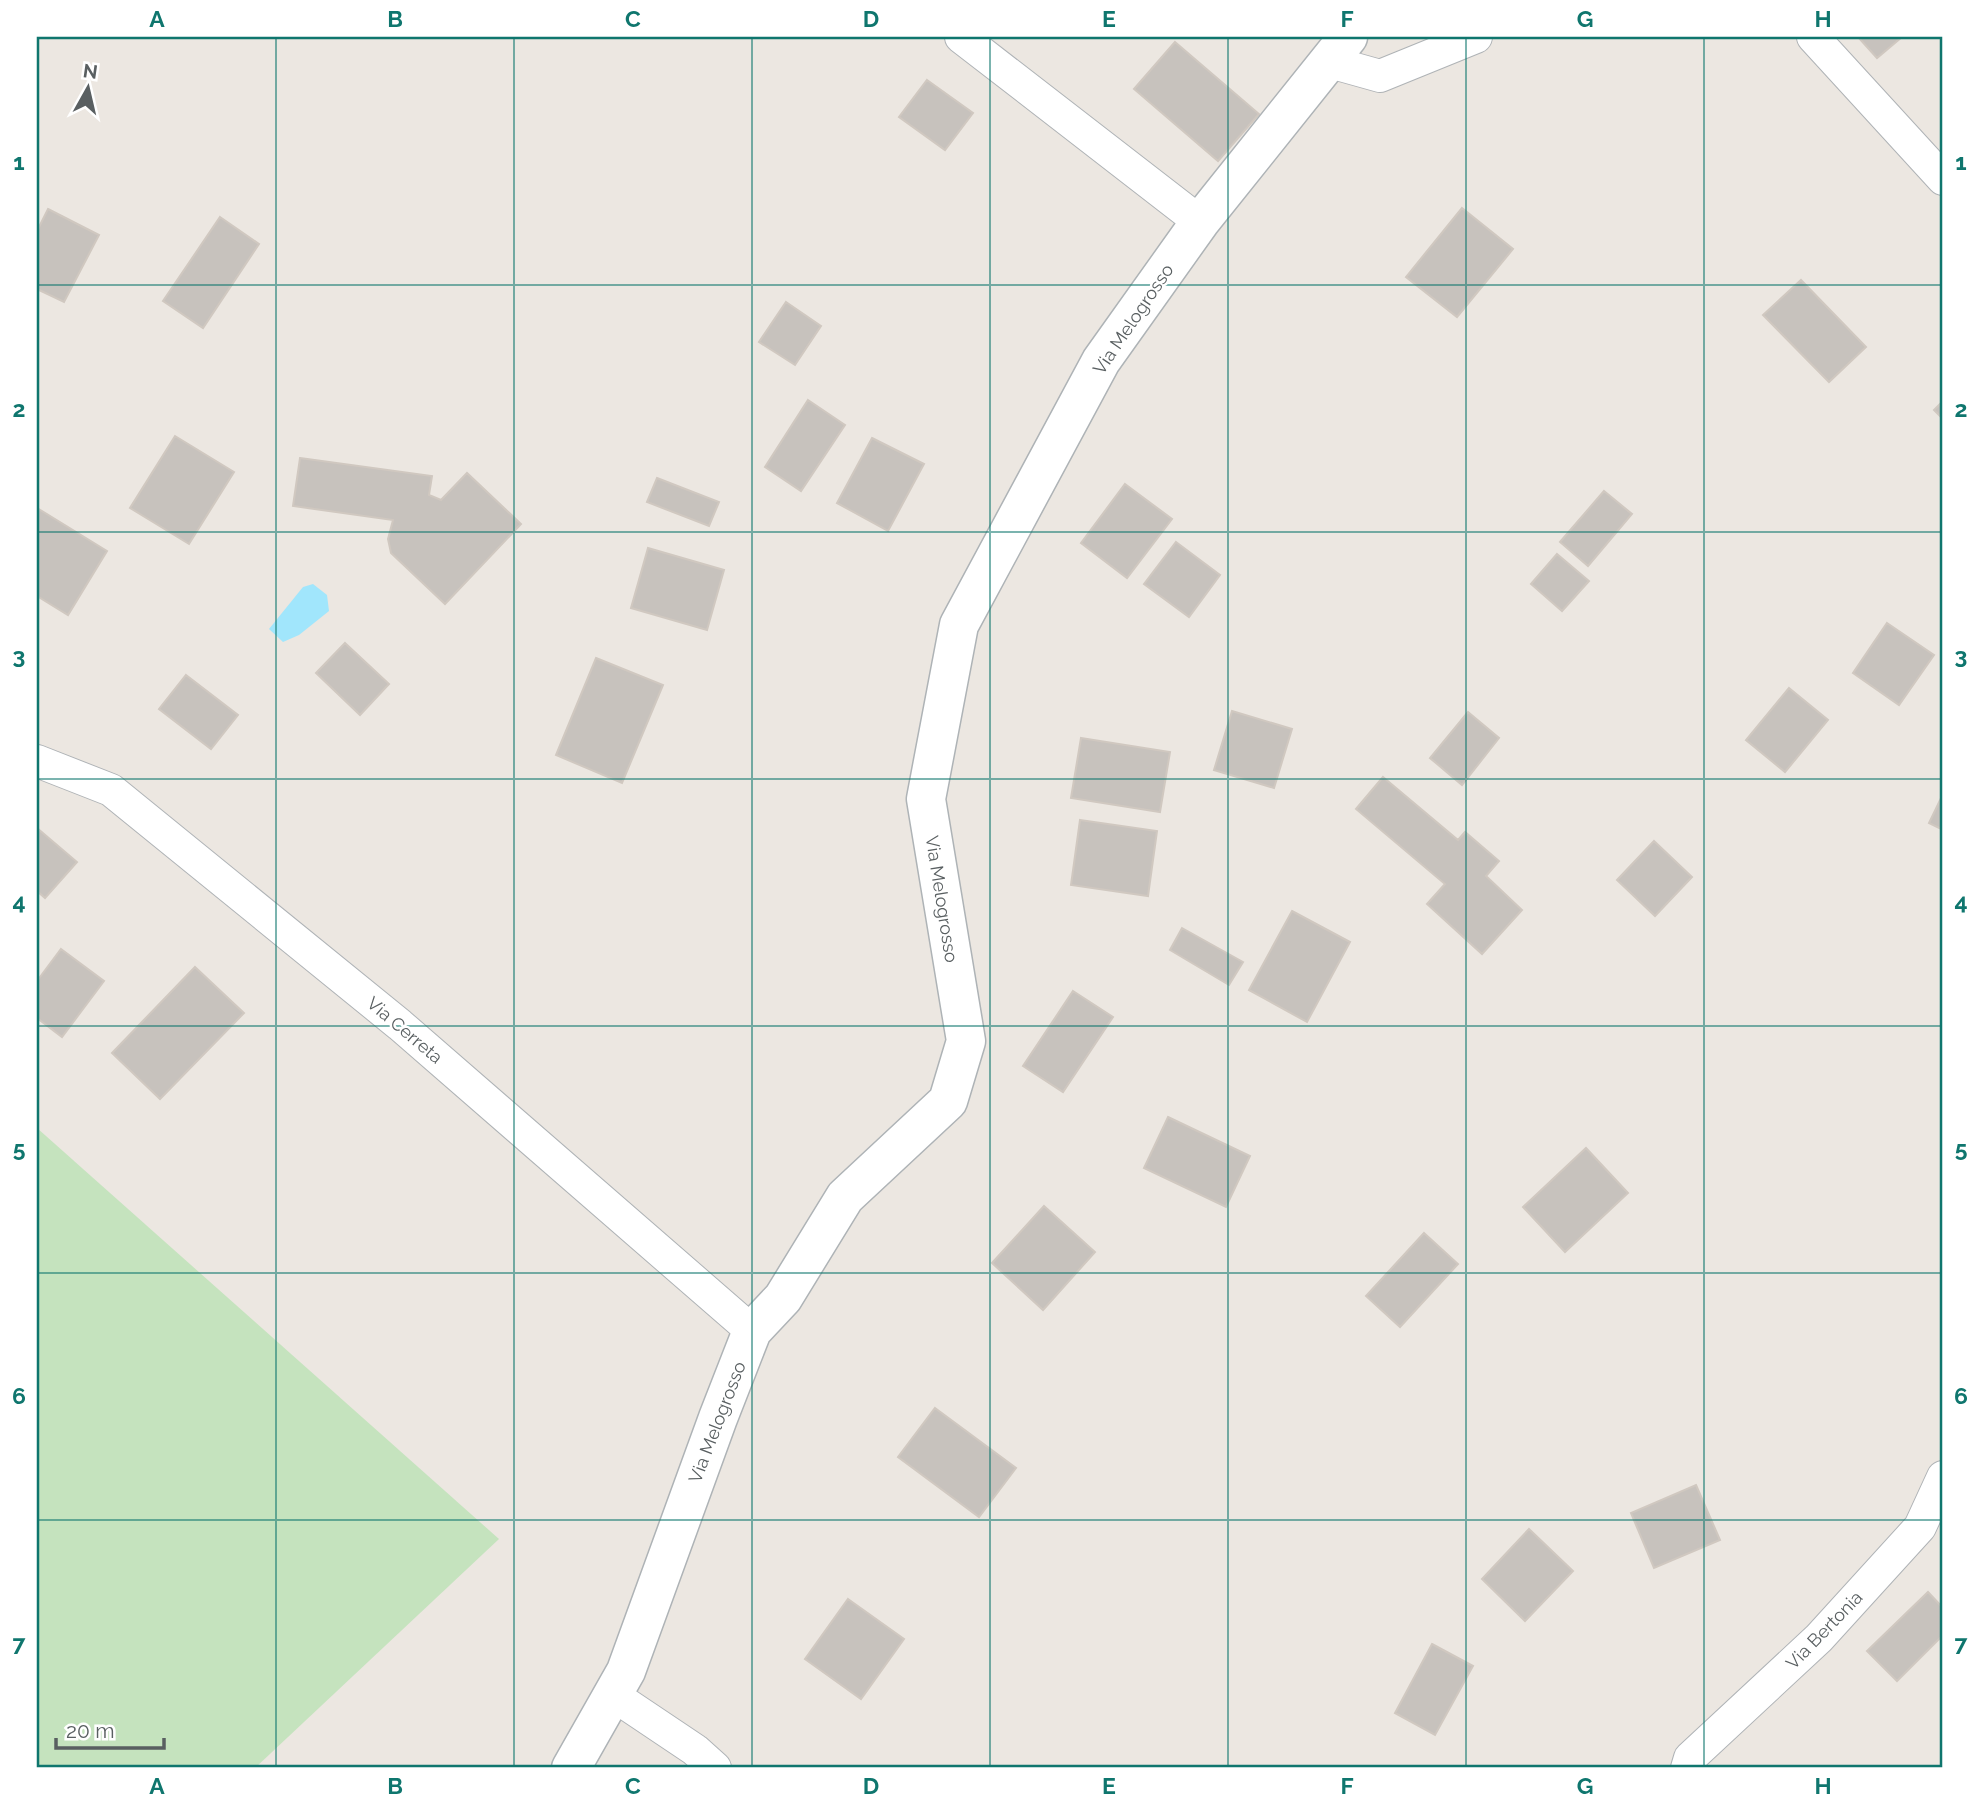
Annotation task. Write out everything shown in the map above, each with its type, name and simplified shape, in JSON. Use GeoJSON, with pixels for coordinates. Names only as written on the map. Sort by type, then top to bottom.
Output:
{"type":"FeatureCollection","features":[{"type":"Feature","properties":{"kind":"street"},"geometry":{"type":"LineString","coordinates":[[961,37],[1200,222]]}},
{"type":"Feature","properties":{"kind":"street"},"geometry":{"type":"LineString","coordinates":[[1339,49],[1380,76],[1476,37]]}},
{"type":"Feature","properties":{"kind":"street"},"geometry":{"type":"LineString","coordinates":[[1813,37],[1943,179]]}},
{"type":"Feature","properties":{"kind":"street","name":"Via Melogrosso"},"geometry":{"type":"LineString","coordinates":[[571,1768],[626,1671],[752,1331],[783,1298],[845,1197],[948,1101],[965,1041],[926,799],[960,625],[1101,361],[1200,222],[1339,49]]}},
{"type":"Feature","properties":{"kind":"street","name":"Via Cerreta"},"geometry":{"type":"LineString","coordinates":[[37,761],[111,790],[400,1025],[752,1331]]}},
{"type":"Feature","properties":{"kind":"street","name":"Via Bertonia"},"geometry":{"type":"LineString","coordinates":[[1687,1768],[1690,1758],[1819,1638],[1920,1527],[1943,1477]]}},
{"type":"Feature","properties":{"kind":"street"},"geometry":{"type":"LineString","coordinates":[[613,1695],[695,1750],[715,1768]]}},
{"type":"Feature","properties":{"kind":"green space"},"geometry":{"type":"Polygon","coordinates":[[[37,1128],[499,1539],[255,1768],[37,1768],[37,1128]]]}},
{"type":"Feature","properties":{"kind":"water"},"geometry":{"type":"Polygon","coordinates":[[[313,584],[327,595],[329,611],[299,635],[283,642],[269,629],[303,587],[313,584]]]}},
{"type":"Feature","properties":{"kind":"building"},"geometry":{"type":"Polygon","coordinates":[[[1858,37],[1902,37],[1877,58],[1858,37]]]}},
{"type":"Feature","properties":{"kind":"building"},"geometry":{"type":"Polygon","coordinates":[[[1175,42],[1259,114],[1218,161],[1134,89],[1175,42]]]}},
{"type":"Feature","properties":{"kind":"building"},"geometry":{"type":"Polygon","coordinates":[[[927,80],[973,113],[945,150],[899,117],[927,80]]]}},
{"type":"Feature","properties":{"kind":"building"},"geometry":{"type":"Polygon","coordinates":[[[1462,208],[1513,249],[1457,317],[1406,277],[1462,208]]]}},
{"type":"Feature","properties":{"kind":"building"},"geometry":{"type":"Polygon","coordinates":[[[48,209],[99,235],[64,302],[37,289],[37,231],[48,209]]]}},
{"type":"Feature","properties":{"kind":"building"},"geometry":{"type":"Polygon","coordinates":[[[220,217],[259,244],[203,328],[163,301],[220,217]]]}},
{"type":"Feature","properties":{"kind":"building"},"geometry":{"type":"Polygon","coordinates":[[[1801,280],[1866,347],[1829,382],[1763,315],[1801,280]]]}},
{"type":"Feature","properties":{"kind":"building"},"geometry":{"type":"Polygon","coordinates":[[[786,302],[821,326],[795,365],[759,342],[786,302]]]}},
{"type":"Feature","properties":{"kind":"building"},"geometry":{"type":"Polygon","coordinates":[[[808,400],[845,425],[801,491],[765,467],[808,400]]]}},
{"type":"Feature","properties":{"kind":"building"},"geometry":{"type":"Polygon","coordinates":[[[1943,401],[1943,419],[1934,410],[1943,401]]]}},
{"type":"Feature","properties":{"kind":"building"},"geometry":{"type":"Polygon","coordinates":[[[175,436],[234,472],[189,544],[130,508],[175,436]]]}},
{"type":"Feature","properties":{"kind":"building"},"geometry":{"type":"Polygon","coordinates":[[[872,438],[924,464],[888,531],[837,503],[872,438]]]}},
{"type":"Feature","properties":{"kind":"building"},"geometry":{"type":"Polygon","coordinates":[[[300,458],[432,476],[429,495],[441,500],[467,473],[521,524],[445,604],[391,553],[388,539],[393,520],[293,506],[300,458]]]}},
{"type":"Feature","properties":{"kind":"building"},"geometry":{"type":"Polygon","coordinates":[[[657,478],[719,502],[709,526],[647,502],[657,478]]]}},
{"type":"Feature","properties":{"kind":"building"},"geometry":{"type":"Polygon","coordinates":[[[1125,484],[1172,519],[1127,578],[1081,543],[1125,484]]]}},
{"type":"Feature","properties":{"kind":"building"},"geometry":{"type":"Polygon","coordinates":[[[1604,491],[1632,514],[1588,566],[1560,542],[1604,491]]]}},
{"type":"Feature","properties":{"kind":"building"},"geometry":{"type":"Polygon","coordinates":[[[37,508],[107,551],[68,615],[37,596],[37,508]]]}},
{"type":"Feature","properties":{"kind":"building"},"geometry":{"type":"Polygon","coordinates":[[[1176,542],[1220,575],[1189,617],[1144,584],[1176,542]]]}},
{"type":"Feature","properties":{"kind":"building"},"geometry":{"type":"Polygon","coordinates":[[[648,548],[724,570],[707,630],[631,608],[648,548]]]}},
{"type":"Feature","properties":{"kind":"building"},"geometry":{"type":"Polygon","coordinates":[[[1557,554],[1589,581],[1562,611],[1531,584],[1557,554]]]}},
{"type":"Feature","properties":{"kind":"building"},"geometry":{"type":"Polygon","coordinates":[[[1887,623],[1934,655],[1899,705],[1853,673],[1887,623]]]}},
{"type":"Feature","properties":{"kind":"building"},"geometry":{"type":"Polygon","coordinates":[[[345,643],[389,684],[360,715],[316,673],[345,643]]]}},
{"type":"Feature","properties":{"kind":"building"},"geometry":{"type":"Polygon","coordinates":[[[596,658],[663,685],[622,783],[556,755],[596,658]]]}},
{"type":"Feature","properties":{"kind":"building"},"geometry":{"type":"Polygon","coordinates":[[[186,675],[238,715],[211,749],[159,709],[186,675]]]}},
{"type":"Feature","properties":{"kind":"building"},"geometry":{"type":"Polygon","coordinates":[[[1789,688],[1828,720],[1785,772],[1746,740],[1789,688]]]}},
{"type":"Feature","properties":{"kind":"building"},"geometry":{"type":"Polygon","coordinates":[[[1232,711],[1292,729],[1274,788],[1214,770],[1232,711]]]}},
{"type":"Feature","properties":{"kind":"building"},"geometry":{"type":"Polygon","coordinates":[[[1468,712],[1499,738],[1462,785],[1430,758],[1468,712]]]}},
{"type":"Feature","properties":{"kind":"building"},"geometry":{"type":"Polygon","coordinates":[[[1081,738],[1170,752],[1160,812],[1071,798],[1081,738]]]}},
{"type":"Feature","properties":{"kind":"building"},"geometry":{"type":"Polygon","coordinates":[[[1383,777],[1458,840],[1465,832],[1499,861],[1486,876],[1522,910],[1482,954],[1427,904],[1445,884],[1356,809],[1383,777]]]}},
{"type":"Feature","properties":{"kind":"building"},"geometry":{"type":"Polygon","coordinates":[[[1943,794],[1943,830],[1929,823],[1943,794]]]}},
{"type":"Feature","properties":{"kind":"building"},"geometry":{"type":"Polygon","coordinates":[[[1080,820],[1157,831],[1148,896],[1071,885],[1080,820]]]}},
{"type":"Feature","properties":{"kind":"building"},"geometry":{"type":"Polygon","coordinates":[[[37,828],[77,862],[45,898],[37,891],[37,828]]]}},
{"type":"Feature","properties":{"kind":"building"},"geometry":{"type":"Polygon","coordinates":[[[1654,841],[1692,877],[1655,916],[1617,880],[1654,841]]]}},
{"type":"Feature","properties":{"kind":"building"},"geometry":{"type":"Polygon","coordinates":[[[1292,911],[1350,942],[1307,1022],[1249,990],[1292,911]]]}},
{"type":"Feature","properties":{"kind":"building"},"geometry":{"type":"Polygon","coordinates":[[[1182,928],[1243,962],[1229,985],[1170,950],[1182,928]]]}},
{"type":"Feature","properties":{"kind":"building"},"geometry":{"type":"Polygon","coordinates":[[[61,949],[104,981],[62,1037],[37,1018],[37,981],[61,949]]]}},
{"type":"Feature","properties":{"kind":"building"},"geometry":{"type":"Polygon","coordinates":[[[195,967],[244,1013],[160,1099],[112,1053],[195,967]]]}},
{"type":"Feature","properties":{"kind":"building"},"geometry":{"type":"Polygon","coordinates":[[[1073,991],[1113,1017],[1063,1092],[1023,1066],[1073,991]]]}},
{"type":"Feature","properties":{"kind":"building"},"geometry":{"type":"Polygon","coordinates":[[[1168,1117],[1250,1156],[1226,1207],[1144,1168],[1168,1117]]]}},
{"type":"Feature","properties":{"kind":"building"},"geometry":{"type":"Polygon","coordinates":[[[1586,1148],[1628,1193],[1565,1252],[1523,1207],[1586,1148]]]}},
{"type":"Feature","properties":{"kind":"building"},"geometry":{"type":"Polygon","coordinates":[[[1044,1206],[1095,1252],[1043,1310],[992,1263],[1044,1206]]]}},
{"type":"Feature","properties":{"kind":"building"},"geometry":{"type":"Polygon","coordinates":[[[1424,1233],[1458,1264],[1400,1327],[1366,1296],[1424,1233]]]}},
{"type":"Feature","properties":{"kind":"building"},"geometry":{"type":"Polygon","coordinates":[[[935,1408],[1016,1468],[979,1517],[898,1457],[935,1408]]]}},
{"type":"Feature","properties":{"kind":"building"},"geometry":{"type":"Polygon","coordinates":[[[1696,1485],[1720,1540],[1654,1568],[1631,1513],[1696,1485]]]}},
{"type":"Feature","properties":{"kind":"building"},"geometry":{"type":"Polygon","coordinates":[[[1529,1529],[1573,1571],[1525,1621],[1482,1579],[1529,1529]]]}},
{"type":"Feature","properties":{"kind":"building"},"geometry":{"type":"Polygon","coordinates":[[[1928,1592],[1943,1608],[1943,1635],[1897,1681],[1867,1651],[1928,1592]]]}},
{"type":"Feature","properties":{"kind":"building"},"geometry":{"type":"Polygon","coordinates":[[[848,1599],[904,1639],[861,1699],[805,1659],[848,1599]]]}},
{"type":"Feature","properties":{"kind":"building"},"geometry":{"type":"Polygon","coordinates":[[[1432,1644],[1473,1666],[1435,1735],[1395,1713],[1432,1644]]]}}]}
